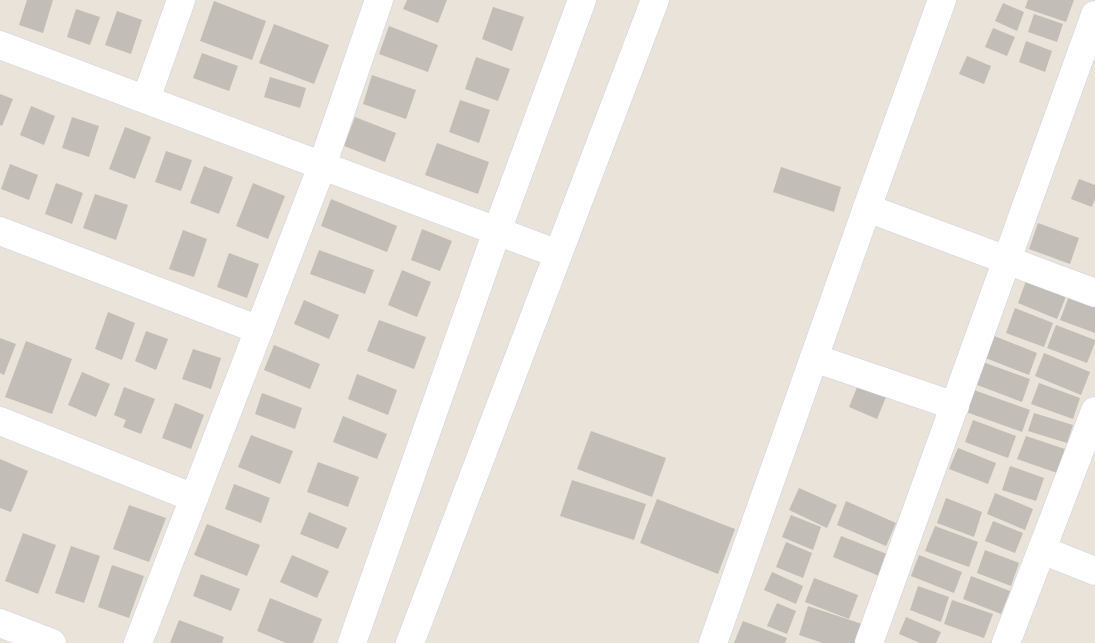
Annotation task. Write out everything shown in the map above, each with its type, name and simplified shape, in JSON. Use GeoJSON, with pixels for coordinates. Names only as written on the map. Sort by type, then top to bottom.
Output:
{"type":"FeatureCollection","features":[{"type":"Feature","properties":{"kind":"street"},"geometry":{"type":"LineString","coordinates":[[146,99],[181,0]]}},
{"type":"Feature","properties":{"kind":"street"},"geometry":{"type":"LineString","coordinates":[[138,643],[322,166],[379,0]]}},
{"type":"Feature","properties":{"kind":"street"},"geometry":{"type":"LineString","coordinates":[[352,643],[497,231],[582,0]]}},
{"type":"Feature","properties":{"kind":"street"},"geometry":{"type":"LineString","coordinates":[[410,643],[655,0]]}},
{"type":"Feature","properties":{"kind":"street"},"geometry":{"type":"LineString","coordinates":[[713,643],[942,0]]}},
{"type":"Feature","properties":{"kind":"street"},"geometry":{"type":"LineString","coordinates":[[874,642],[955,406],[1095,15]]}},
{"type":"Feature","properties":{"kind":"street"},"geometry":{"type":"LineString","coordinates":[[0,45],[558,254]]}},
{"type":"Feature","properties":{"kind":"street"},"geometry":{"type":"LineString","coordinates":[[867,208],[1095,293]]}},
{"type":"Feature","properties":{"kind":"street"},"geometry":{"type":"LineString","coordinates":[[0,231],[259,330]]}},
{"type":"Feature","properties":{"kind":"street"},"geometry":{"type":"LineString","coordinates":[[814,358],[955,406]]}},
{"type":"Feature","properties":{"kind":"street"},"geometry":{"type":"LineString","coordinates":[[0,421],[194,498]]}},
{"type":"Feature","properties":{"kind":"street"},"geometry":{"type":"LineString","coordinates":[[1006,643],[1093,424]]}},
{"type":"Feature","properties":{"kind":"street"},"geometry":{"type":"LineString","coordinates":[[1042,550],[1095,571]]}},
{"type":"Feature","properties":{"kind":"street"},"geometry":{"type":"LineString","coordinates":[[0,623],[52,643]]}},
{"type":"Feature","properties":{"kind":"building"},"geometry":{"type":"Polygon","coordinates":[[[27,0],[53,0],[43,33],[19,25],[27,0]]]}},
{"type":"Feature","properties":{"kind":"building"},"geometry":{"type":"Polygon","coordinates":[[[407,0],[447,0],[438,23],[403,9],[407,0]]]}},
{"type":"Feature","properties":{"kind":"building"},"geometry":{"type":"Polygon","coordinates":[[[1028,0],[1074,0],[1066,22],[1025,8],[1028,0]]]}},
{"type":"Feature","properties":{"kind":"building"},"geometry":{"type":"Polygon","coordinates":[[[214,1],[266,21],[252,60],[200,41],[214,1]]]}},
{"type":"Feature","properties":{"kind":"building"},"geometry":{"type":"Polygon","coordinates":[[[1003,3],[1024,12],[1017,31],[995,21],[1003,3]]]}},
{"type":"Feature","properties":{"kind":"building"},"geometry":{"type":"Polygon","coordinates":[[[493,7],[524,17],[512,51],[482,39],[493,7]]]}},
{"type":"Feature","properties":{"kind":"building"},"geometry":{"type":"Polygon","coordinates":[[[76,9],[100,17],[90,45],[67,37],[76,9]]]}},
{"type":"Feature","properties":{"kind":"building"},"geometry":{"type":"Polygon","coordinates":[[[117,11],[142,20],[131,54],[105,45],[117,11]]]}},
{"type":"Feature","properties":{"kind":"building"},"geometry":{"type":"Polygon","coordinates":[[[1034,14],[1063,24],[1057,42],[1028,32],[1034,14]]]}},
{"type":"Feature","properties":{"kind":"building"},"geometry":{"type":"Polygon","coordinates":[[[274,24],[329,45],[314,84],[259,63],[274,24]]]}},
{"type":"Feature","properties":{"kind":"building"},"geometry":{"type":"Polygon","coordinates":[[[389,26],[438,45],[428,72],[379,54],[389,26]]]}},
{"type":"Feature","properties":{"kind":"building"},"geometry":{"type":"Polygon","coordinates":[[[993,28],[1015,37],[1007,56],[985,47],[993,28]]]}},
{"type":"Feature","properties":{"kind":"building"},"geometry":{"type":"Polygon","coordinates":[[[1026,41],[1052,51],[1045,72],[1019,62],[1026,41]]]}},
{"type":"Feature","properties":{"kind":"building"},"geometry":{"type":"Polygon","coordinates":[[[202,53],[238,66],[229,91],[193,78],[202,53]]]}},
{"type":"Feature","properties":{"kind":"building"},"geometry":{"type":"Polygon","coordinates":[[[967,56],[991,66],[984,84],[959,74],[967,56]]]}},
{"type":"Feature","properties":{"kind":"building"},"geometry":{"type":"Polygon","coordinates":[[[476,57],[510,69],[498,101],[465,89],[476,57]]]}},
{"type":"Feature","properties":{"kind":"building"},"geometry":{"type":"Polygon","coordinates":[[[372,75],[416,90],[406,119],[363,104],[372,75]]]}},
{"type":"Feature","properties":{"kind":"building"},"geometry":{"type":"Polygon","coordinates":[[[270,77],[306,88],[300,108],[264,97],[270,77]]]}},
{"type":"Feature","properties":{"kind":"building"},"geometry":{"type":"Polygon","coordinates":[[[0,94],[13,99],[2,126],[0,125],[0,94]]]}},
{"type":"Feature","properties":{"kind":"building"},"geometry":{"type":"Polygon","coordinates":[[[460,100],[490,110],[479,143],[449,132],[460,100]]]}},
{"type":"Feature","properties":{"kind":"building"},"geometry":{"type":"Polygon","coordinates":[[[31,106],[55,116],[44,145],[20,135],[31,106]]]}},
{"type":"Feature","properties":{"kind":"building"},"geometry":{"type":"Polygon","coordinates":[[[72,117],[99,126],[89,157],[62,148],[72,117]]]}},
{"type":"Feature","properties":{"kind":"building"},"geometry":{"type":"Polygon","coordinates":[[[355,117],[396,133],[385,162],[344,146],[355,117]]]}},
{"type":"Feature","properties":{"kind":"building"},"geometry":{"type":"Polygon","coordinates":[[[125,127],[151,137],[135,179],[109,169],[125,127]]]}},
{"type":"Feature","properties":{"kind":"building"},"geometry":{"type":"Polygon","coordinates":[[[437,143],[489,162],[478,194],[425,175],[437,143]]]}},
{"type":"Feature","properties":{"kind":"building"},"geometry":{"type":"Polygon","coordinates":[[[166,151],[192,160],[181,191],[155,182],[166,151]]]}},
{"type":"Feature","properties":{"kind":"building"},"geometry":{"type":"Polygon","coordinates":[[[10,164],[38,175],[29,200],[1,189],[10,164]]]}},
{"type":"Feature","properties":{"kind":"building"},"geometry":{"type":"Polygon","coordinates":[[[204,166],[233,177],[219,214],[190,203],[204,166]]]}},
{"type":"Feature","properties":{"kind":"building"},"geometry":{"type":"Polygon","coordinates":[[[781,167],[841,187],[834,212],[773,192],[781,167]]]}},
{"type":"Feature","properties":{"kind":"building"},"geometry":{"type":"Polygon","coordinates":[[[1079,179],[1095,185],[1095,199],[1092,207],[1071,199],[1079,179]]]}},
{"type":"Feature","properties":{"kind":"building"},"geometry":{"type":"Polygon","coordinates":[[[56,183],[83,193],[72,224],[45,214],[56,183]]]}},
{"type":"Feature","properties":{"kind":"building"},"geometry":{"type":"Polygon","coordinates":[[[253,183],[285,196],[268,239],[236,226],[253,183]]]}},
{"type":"Feature","properties":{"kind":"building"},"geometry":{"type":"Polygon","coordinates":[[[95,194],[128,205],[116,240],[83,228],[95,194]]]}},
{"type":"Feature","properties":{"kind":"building"},"geometry":{"type":"Polygon","coordinates":[[[331,199],[397,226],[387,252],[321,226],[331,199]]]}},
{"type":"Feature","properties":{"kind":"building"},"geometry":{"type":"Polygon","coordinates":[[[1038,223],[1079,238],[1070,264],[1029,249],[1038,223]]]}},
{"type":"Feature","properties":{"kind":"building"},"geometry":{"type":"Polygon","coordinates":[[[422,229],[452,241],[440,271],[411,260],[422,229]]]}},
{"type":"Feature","properties":{"kind":"building"},"geometry":{"type":"Polygon","coordinates":[[[183,230],[207,239],[194,277],[169,269],[183,230]]]}},
{"type":"Feature","properties":{"kind":"building"},"geometry":{"type":"Polygon","coordinates":[[[319,250],[374,270],[365,294],[310,274],[319,250]]]}},
{"type":"Feature","properties":{"kind":"building"},"geometry":{"type":"Polygon","coordinates":[[[229,253],[259,264],[247,298],[217,287],[229,253]]]}},
{"type":"Feature","properties":{"kind":"building"},"geometry":{"type":"Polygon","coordinates":[[[402,270],[431,282],[417,317],[388,305],[402,270]]]}},
{"type":"Feature","properties":{"kind":"building"},"geometry":{"type":"Polygon","coordinates":[[[1027,278],[1067,294],[1057,319],[1018,303],[1027,278]]]}},
{"type":"Feature","properties":{"kind":"building"},"geometry":{"type":"Polygon","coordinates":[[[1071,291],[1095,300],[1095,333],[1060,320],[1071,291]]]}},
{"type":"Feature","properties":{"kind":"building"},"geometry":{"type":"Polygon","coordinates":[[[304,300],[339,315],[329,339],[294,324],[304,300]]]}},
{"type":"Feature","properties":{"kind":"building"},"geometry":{"type":"Polygon","coordinates":[[[1015,308],[1053,323],[1044,347],[1006,333],[1015,308]]]}},
{"type":"Feature","properties":{"kind":"building"},"geometry":{"type":"Polygon","coordinates":[[[108,312],[135,323],[122,360],[95,349],[108,312]]]}},
{"type":"Feature","properties":{"kind":"building"},"geometry":{"type":"Polygon","coordinates":[[[379,320],[426,337],[414,369],[367,351],[379,320]]]}},
{"type":"Feature","properties":{"kind":"building"},"geometry":{"type":"Polygon","coordinates":[[[1056,325],[1095,340],[1087,363],[1047,348],[1056,325]]]}},
{"type":"Feature","properties":{"kind":"building"},"geometry":{"type":"Polygon","coordinates":[[[146,331],[168,339],[156,370],[135,361],[146,331]]]}},
{"type":"Feature","properties":{"kind":"building"},"geometry":{"type":"Polygon","coordinates":[[[992,335],[1037,353],[1029,375],[983,357],[992,335]]]}},
{"type":"Feature","properties":{"kind":"building"},"geometry":{"type":"Polygon","coordinates":[[[0,338],[16,344],[4,375],[0,373],[0,338]]]}},
{"type":"Feature","properties":{"kind":"building"},"geometry":{"type":"Polygon","coordinates":[[[26,341],[72,359],[52,414],[5,397],[26,341]]]}},
{"type":"Feature","properties":{"kind":"building"},"geometry":{"type":"Polygon","coordinates":[[[274,345],[320,364],[310,389],[264,370],[274,345]]]}},
{"type":"Feature","properties":{"kind":"building"},"geometry":{"type":"Polygon","coordinates":[[[193,349],[221,358],[211,389],[182,379],[193,349]]]}},
{"type":"Feature","properties":{"kind":"building"},"geometry":{"type":"Polygon","coordinates":[[[1044,353],[1090,372],[1081,395],[1035,376],[1044,353]]]}},
{"type":"Feature","properties":{"kind":"building"},"geometry":{"type":"Polygon","coordinates":[[[980,361],[1030,379],[1022,402],[972,383],[980,361]]]}},
{"type":"Feature","properties":{"kind":"building"},"geometry":{"type":"Polygon","coordinates":[[[82,372],[110,384],[96,417],[68,405],[82,372]]]}},
{"type":"Feature","properties":{"kind":"building"},"geometry":{"type":"Polygon","coordinates":[[[357,374],[397,390],[388,415],[348,399],[357,374]]]}},
{"type":"Feature","properties":{"kind":"building"},"geometry":{"type":"Polygon","coordinates":[[[1039,383],[1080,398],[1073,419],[1031,404],[1039,383]]]}},
{"type":"Feature","properties":{"kind":"building"},"geometry":{"type":"Polygon","coordinates":[[[858,385],[886,397],[877,419],[849,407],[858,385]]]}},
{"type":"Feature","properties":{"kind":"building"},"geometry":{"type":"Polygon","coordinates":[[[124,387],[155,399],[141,434],[123,427],[126,420],[114,415],[124,387]]]}},
{"type":"Feature","properties":{"kind":"building"},"geometry":{"type":"Polygon","coordinates":[[[974,390],[1030,410],[1022,432],[966,412],[974,390]]]}},
{"type":"Feature","properties":{"kind":"building"},"geometry":{"type":"Polygon","coordinates":[[[262,393],[302,408],[295,429],[255,414],[262,393]]]}},
{"type":"Feature","properties":{"kind":"building"},"geometry":{"type":"Polygon","coordinates":[[[175,403],[204,415],[191,449],[162,438],[175,403]]]}},
{"type":"Feature","properties":{"kind":"building"},"geometry":{"type":"Polygon","coordinates":[[[1034,413],[1073,425],[1067,443],[1028,431],[1034,413]]]}},
{"type":"Feature","properties":{"kind":"building"},"geometry":{"type":"Polygon","coordinates":[[[343,416],[387,434],[377,459],[333,442],[343,416]]]}},
{"type":"Feature","properties":{"kind":"building"},"geometry":{"type":"Polygon","coordinates":[[[973,420],[1016,436],[1008,458],[965,442],[973,420]]]}},
{"type":"Feature","properties":{"kind":"building"},"geometry":{"type":"Polygon","coordinates":[[[591,431],[666,458],[652,497],[577,469],[591,431]]]}},
{"type":"Feature","properties":{"kind":"building"},"geometry":{"type":"Polygon","coordinates":[[[251,435],[293,451],[280,484],[238,467],[251,435]]]}},
{"type":"Feature","properties":{"kind":"building"},"geometry":{"type":"Polygon","coordinates":[[[1026,436],[1065,449],[1057,473],[1017,459],[1026,436]]]}},
{"type":"Feature","properties":{"kind":"building"},"geometry":{"type":"Polygon","coordinates":[[[958,448],[996,463],[988,484],[949,469],[958,448]]]}},
{"type":"Feature","properties":{"kind":"building"},"geometry":{"type":"Polygon","coordinates":[[[0,459],[28,471],[11,512],[0,508],[0,459]]]}},
{"type":"Feature","properties":{"kind":"building"},"geometry":{"type":"Polygon","coordinates":[[[318,462],[359,477],[348,507],[307,492],[318,462]]]}},
{"type":"Feature","properties":{"kind":"building"},"geometry":{"type":"Polygon","coordinates":[[[1010,466],[1044,478],[1036,501],[1002,490],[1010,466]]]}},
{"type":"Feature","properties":{"kind":"building"},"geometry":{"type":"Polygon","coordinates":[[[572,480],[646,504],[634,540],[560,516],[572,480]]]}},
{"type":"Feature","properties":{"kind":"building"},"geometry":{"type":"Polygon","coordinates":[[[234,484],[270,498],[261,523],[225,509],[234,484]]]}},
{"type":"Feature","properties":{"kind":"building"},"geometry":{"type":"Polygon","coordinates":[[[799,488],[837,505],[827,528],[789,510],[799,488]]]}},
{"type":"Feature","properties":{"kind":"building"},"geometry":{"type":"Polygon","coordinates":[[[995,493],[1033,509],[1025,530],[987,514],[995,493]]]}},
{"type":"Feature","properties":{"kind":"building"},"geometry":{"type":"Polygon","coordinates":[[[946,498],[982,512],[974,537],[937,523],[946,498]]]}},
{"type":"Feature","properties":{"kind":"building"},"geometry":{"type":"Polygon","coordinates":[[[657,499],[735,529],[718,574],[640,543],[657,499]]]}},
{"type":"Feature","properties":{"kind":"building"},"geometry":{"type":"Polygon","coordinates":[[[846,501],[896,523],[886,546],[837,525],[846,501]]]}},
{"type":"Feature","properties":{"kind":"building"},"geometry":{"type":"Polygon","coordinates":[[[129,505],[166,518],[149,562],[113,549],[129,505]]]}},
{"type":"Feature","properties":{"kind":"building"},"geometry":{"type":"Polygon","coordinates":[[[309,512],[347,528],[338,549],[300,534],[309,512]]]}},
{"type":"Feature","properties":{"kind":"building"},"geometry":{"type":"Polygon","coordinates":[[[791,515],[821,527],[813,550],[782,537],[791,515]]]}},
{"type":"Feature","properties":{"kind":"building"},"geometry":{"type":"Polygon","coordinates":[[[993,521],[1023,533],[1015,553],[985,541],[993,521]]]}},
{"type":"Feature","properties":{"kind":"building"},"geometry":{"type":"Polygon","coordinates":[[[207,524],[260,545],[247,576],[194,555],[207,524]]]}},
{"type":"Feature","properties":{"kind":"building"},"geometry":{"type":"Polygon","coordinates":[[[935,526],[978,542],[969,567],[925,551],[935,526]]]}},
{"type":"Feature","properties":{"kind":"building"},"geometry":{"type":"Polygon","coordinates":[[[23,533],[56,545],[38,594],[5,581],[23,533]]]}},
{"type":"Feature","properties":{"kind":"building"},"geometry":{"type":"Polygon","coordinates":[[[841,536],[892,556],[884,578],[833,557],[841,536]]]}},
{"type":"Feature","properties":{"kind":"building"},"geometry":{"type":"Polygon","coordinates":[[[786,542],[812,553],[803,578],[776,567],[786,542]]]}},
{"type":"Feature","properties":{"kind":"building"},"geometry":{"type":"Polygon","coordinates":[[[71,546],[100,556],[84,603],[55,593],[71,546]]]}},
{"type":"Feature","properties":{"kind":"building"},"geometry":{"type":"Polygon","coordinates":[[[985,550],[1019,563],[1011,586],[977,573],[985,550]]]}},
{"type":"Feature","properties":{"kind":"building"},"geometry":{"type":"Polygon","coordinates":[[[292,555],[329,571],[317,598],[280,582],[292,555]]]}},
{"type":"Feature","properties":{"kind":"building"},"geometry":{"type":"Polygon","coordinates":[[[919,555],[962,572],[954,593],[911,576],[919,555]]]}},
{"type":"Feature","properties":{"kind":"building"},"geometry":{"type":"Polygon","coordinates":[[[112,565],[144,576],[129,618],[98,607],[112,565]]]}},
{"type":"Feature","properties":{"kind":"building"},"geometry":{"type":"Polygon","coordinates":[[[772,572],[803,586],[796,604],[764,590],[772,572]]]}},
{"type":"Feature","properties":{"kind":"building"},"geometry":{"type":"Polygon","coordinates":[[[201,574],[240,589],[231,611],[193,596],[201,574]]]}},
{"type":"Feature","properties":{"kind":"building"},"geometry":{"type":"Polygon","coordinates":[[[971,576],[1010,591],[1001,614],[963,599],[971,576]]]}},
{"type":"Feature","properties":{"kind":"building"},"geometry":{"type":"Polygon","coordinates":[[[814,578],[858,595],[849,619],[805,602],[814,578]]]}},
{"type":"Feature","properties":{"kind":"building"},"geometry":{"type":"Polygon","coordinates":[[[918,586],[949,597],[941,622],[910,610],[918,586]]]}},
{"type":"Feature","properties":{"kind":"building"},"geometry":{"type":"Polygon","coordinates":[[[270,598],[322,619],[313,643],[286,643],[257,631],[270,598]]]}},
{"type":"Feature","properties":{"kind":"building"},"geometry":{"type":"Polygon","coordinates":[[[952,600],[993,614],[984,638],[944,624],[952,600]]]}},
{"type":"Feature","properties":{"kind":"building"},"geometry":{"type":"Polygon","coordinates":[[[777,603],[796,611],[787,634],[767,626],[777,603]]]}},
{"type":"Feature","properties":{"kind":"building"},"geometry":{"type":"Polygon","coordinates":[[[808,606],[862,624],[856,643],[823,643],[799,635],[808,606]]]}},
{"type":"Feature","properties":{"kind":"building"},"geometry":{"type":"Polygon","coordinates":[[[906,617],[941,632],[936,643],[920,643],[899,634],[906,617]]]}},
{"type":"Feature","properties":{"kind":"building"},"geometry":{"type":"Polygon","coordinates":[[[179,620],[224,637],[222,643],[170,643],[179,620]]]}},
{"type":"Feature","properties":{"kind":"building"},"geometry":{"type":"Polygon","coordinates":[[[743,621],[787,638],[785,643],[734,643],[743,621]]]}}]}
